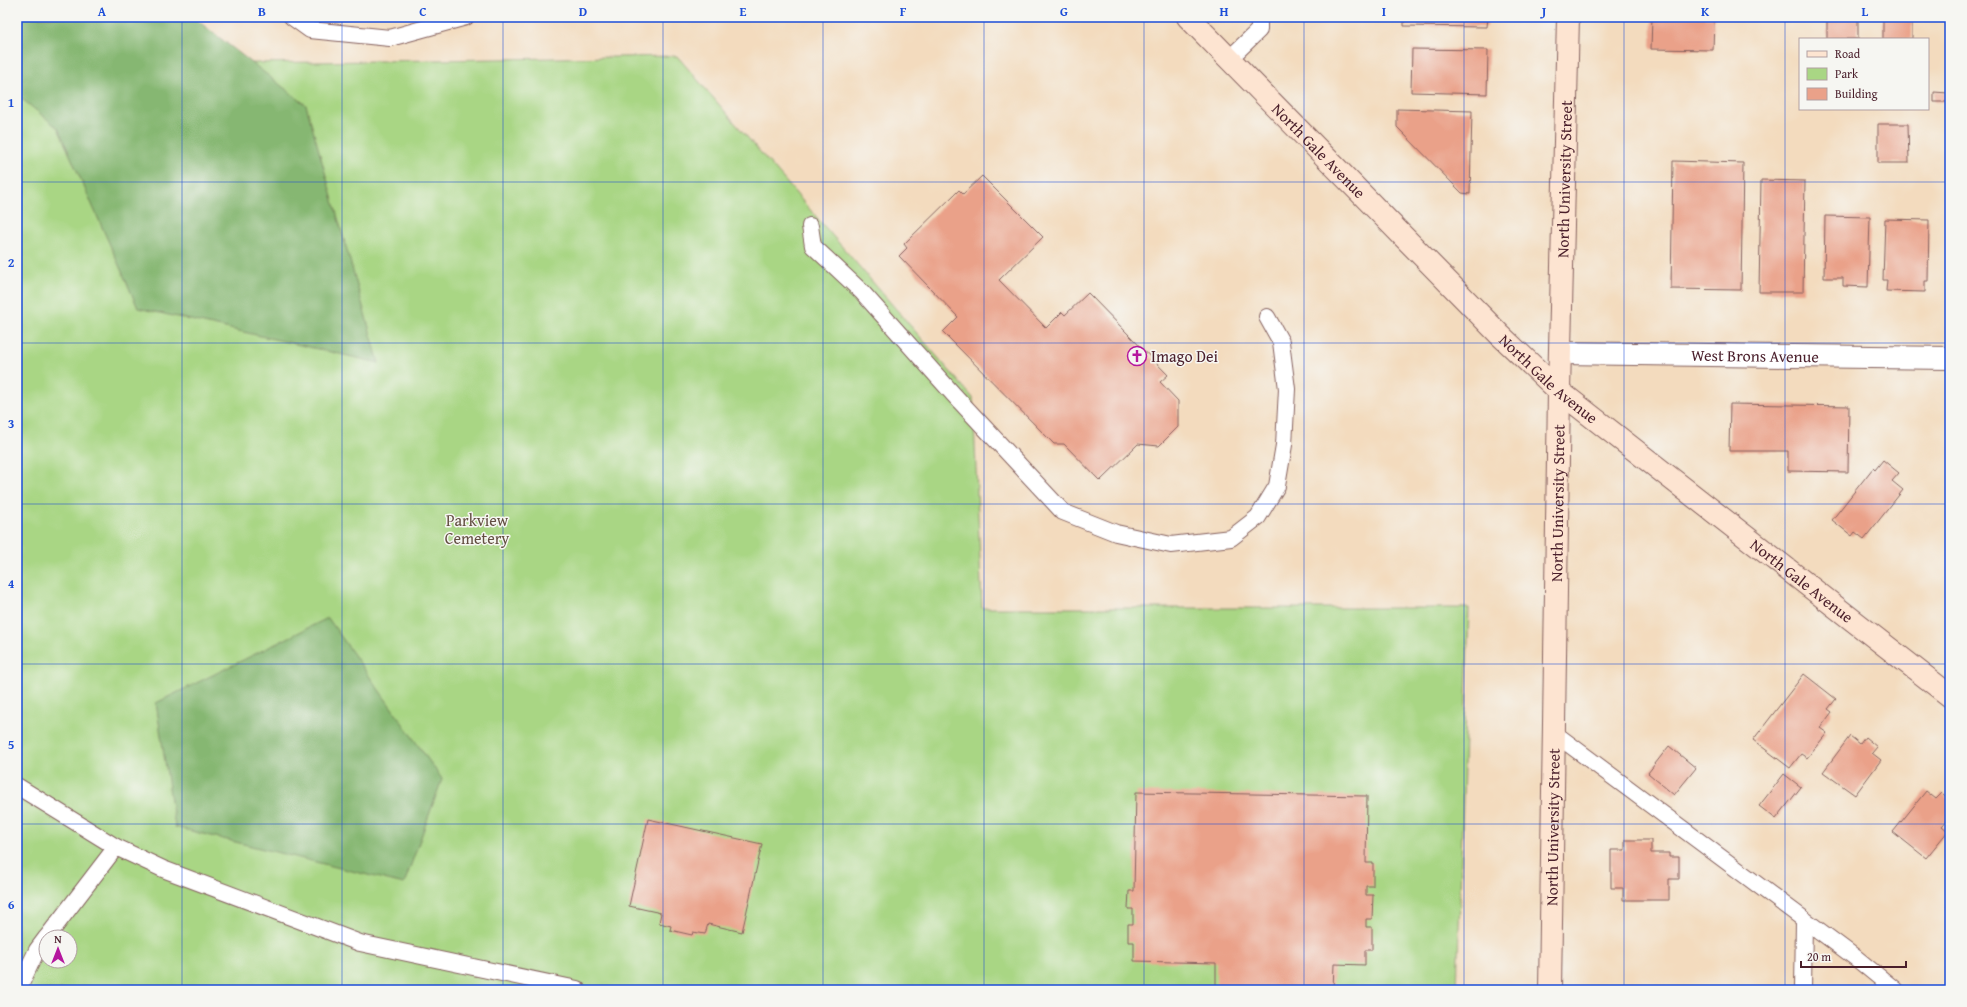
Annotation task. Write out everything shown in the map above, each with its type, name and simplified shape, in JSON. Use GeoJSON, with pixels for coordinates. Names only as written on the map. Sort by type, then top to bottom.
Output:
{"type":"FeatureCollection","features":[{"type":"Feature","properties":{"kind":"main road","name":"North Gale Avenue"},"geometry":{"type":"LineString","coordinates":[[1188,17],[1500,334],[1559,391],[1950,696]]}},
{"type":"Feature","properties":{"kind":"main road","name":"North University Street"},"geometry":{"type":"LineString","coordinates":[[1550,990],[1559,391],[1568,17]]}},
{"type":"Feature","properties":{"kind":"street","name":"West Brons Avenue"},"geometry":{"type":"LineString","coordinates":[[1560,353],[1950,358]]}},
{"type":"Feature","properties":{"kind":"lane"},"geometry":{"type":"LineString","coordinates":[[292,17],[310,30],[390,38],[466,17]]}},
{"type":"Feature","properties":{"kind":"lane"},"geometry":{"type":"LineString","coordinates":[[1229,59],[1259,30],[1259,17]]}},
{"type":"Feature","properties":{"kind":"lane"},"geometry":{"type":"LineString","coordinates":[[810,226],[813,246],[862,292],[959,401],[1063,512],[1116,533],[1171,545],[1231,538],[1258,517],[1277,486],[1284,445],[1287,390],[1281,342],[1267,317]]}},
{"type":"Feature","properties":{"kind":"lane"},"geometry":{"type":"LineString","coordinates":[[1554,733],[1895,990]]}},
{"type":"Feature","properties":{"kind":"lane"},"geometry":{"type":"LineString","coordinates":[[17,786],[116,847],[163,869],[360,943],[578,990]]}},
{"type":"Feature","properties":{"kind":"lane"},"geometry":{"type":"LineString","coordinates":[[54,929],[116,847]]}},
{"type":"Feature","properties":{"kind":"lane"},"geometry":{"type":"LineString","coordinates":[[1802,990],[1804,920]]}},
{"type":"Feature","properties":{"kind":"lane"},"geometry":{"type":"LineString","coordinates":[[18,990],[38,949]]}},
{"type":"Feature","properties":{"kind":"green space","name":"Parkview Cemetery"},"geometry":{"type":"Polygon","coordinates":[[[17,17],[75,66],[677,56],[973,398],[982,608],[1469,608],[1457,990],[17,990],[17,17]]]}},
{"type":"Feature","properties":{"kind":"green space"},"geometry":{"type":"Polygon","coordinates":[[[17,17],[193,17],[306,105],[379,363],[138,308],[58,128],[17,95],[17,17]]]}},
{"type":"Feature","properties":{"kind":"green space"},"geometry":{"type":"Polygon","coordinates":[[[328,618],[442,779],[404,884],[175,827],[156,703],[328,618]]]}},
{"type":"Feature","properties":{"kind":"building"},"geometry":{"type":"Polygon","coordinates":[[[1404,17],[1488,17],[1487,27],[1404,26],[1404,17]]]}},
{"type":"Feature","properties":{"kind":"building"},"geometry":{"type":"Polygon","coordinates":[[[1652,17],[1714,17],[1713,50],[1651,49],[1652,17]]]}},
{"type":"Feature","properties":{"kind":"building"},"geometry":{"type":"Polygon","coordinates":[[[1827,17],[1858,17],[1858,38],[1827,38],[1827,17]]]}},
{"type":"Feature","properties":{"kind":"building"},"geometry":{"type":"Polygon","coordinates":[[[1883,17],[1912,17],[1912,38],[1883,38],[1883,17]]]}},
{"type":"Feature","properties":{"kind":"building"},"geometry":{"type":"Polygon","coordinates":[[[1412,49],[1488,50],[1487,94],[1411,92],[1412,49]]]}},
{"type":"Feature","properties":{"kind":"building"},"geometry":{"type":"Polygon","coordinates":[[[1934,92],[1948,93],[1948,102],[1934,102],[1934,92]]]}},
{"type":"Feature","properties":{"kind":"building"},"geometry":{"type":"Polygon","coordinates":[[[1397,109],[1472,111],[1470,194],[1462,193],[1397,127],[1397,109]]]}},
{"type":"Feature","properties":{"kind":"building"},"geometry":{"type":"Polygon","coordinates":[[[1878,124],[1908,124],[1909,163],[1878,163],[1878,124]]]}},
{"type":"Feature","properties":{"kind":"building"},"geometry":{"type":"Polygon","coordinates":[[[1673,161],[1743,163],[1741,290],[1671,289],[1673,161]]]}},
{"type":"Feature","properties":{"kind":"building"},"geometry":{"type":"Polygon","coordinates":[[[982,176],[1043,237],[999,280],[1046,328],[1062,312],[1065,315],[1088,293],[1168,375],[1160,382],[1178,401],[1178,427],[1159,446],[1138,444],[1100,481],[1064,444],[1054,444],[943,332],[958,317],[899,256],[907,248],[904,244],[959,190],[963,194],[982,176]]]}},
{"type":"Feature","properties":{"kind":"building"},"geometry":{"type":"Polygon","coordinates":[[[1761,180],[1805,181],[1803,292],[1759,292],[1761,180]]]}},
{"type":"Feature","properties":{"kind":"building"},"geometry":{"type":"Polygon","coordinates":[[[1825,216],[1870,217],[1868,287],[1843,286],[1843,278],[1824,278],[1825,216]]]}},
{"type":"Feature","properties":{"kind":"building"},"geometry":{"type":"Polygon","coordinates":[[[1885,219],[1929,220],[1928,281],[1925,281],[1925,292],[1886,291],[1887,280],[1883,280],[1885,219]]]}},
{"type":"Feature","properties":{"kind":"building"},"geometry":{"type":"Polygon","coordinates":[[[1730,404],[1849,406],[1848,472],[1788,471],[1788,451],[1729,451],[1730,404]]]}},
{"type":"Feature","properties":{"kind":"building"},"geometry":{"type":"Polygon","coordinates":[[[1883,460],[1899,473],[1892,481],[1903,490],[1864,539],[1855,532],[1852,536],[1832,520],[1873,468],[1875,470],[1883,460]]]}},
{"type":"Feature","properties":{"kind":"building"},"geometry":{"type":"Polygon","coordinates":[[[1804,674],[1836,699],[1828,709],[1832,712],[1820,728],[1827,733],[1807,758],[1801,754],[1790,768],[1753,740],[1804,674]]]}},
{"type":"Feature","properties":{"kind":"building"},"geometry":{"type":"Polygon","coordinates":[[[1850,736],[1860,744],[1865,737],[1877,747],[1872,753],[1881,760],[1855,795],[1823,772],[1850,736]]]}},
{"type":"Feature","properties":{"kind":"building"},"geometry":{"type":"Polygon","coordinates":[[[1669,746],[1696,768],[1674,795],[1648,773],[1669,746]]]}},
{"type":"Feature","properties":{"kind":"building"},"geometry":{"type":"Polygon","coordinates":[[[1784,774],[1801,787],[1776,819],[1759,806],[1784,774]]]}},
{"type":"Feature","properties":{"kind":"building"},"geometry":{"type":"Polygon","coordinates":[[[1926,791],[1936,799],[1942,793],[1950,800],[1950,817],[1942,826],[1948,831],[1926,858],[1893,832],[1926,791]]]}},
{"type":"Feature","properties":{"kind":"building"},"geometry":{"type":"Polygon","coordinates":[[[1136,792],[1367,796],[1366,863],[1373,863],[1373,886],[1366,886],[1366,895],[1373,895],[1372,919],[1366,919],[1366,927],[1372,927],[1372,950],[1365,950],[1365,965],[1334,964],[1333,990],[1216,990],[1216,963],[1134,961],[1134,942],[1128,942],[1128,924],[1133,924],[1133,909],[1128,909],[1129,891],[1134,891],[1136,792]]]}},
{"type":"Feature","properties":{"kind":"building"},"geometry":{"type":"Polygon","coordinates":[[[648,819],[762,844],[742,932],[708,924],[705,934],[693,932],[692,935],[670,930],[671,926],[659,923],[661,913],[629,906],[648,819]]]}},
{"type":"Feature","properties":{"kind":"building"},"geometry":{"type":"Polygon","coordinates":[[[1625,840],[1651,840],[1651,853],[1669,853],[1669,857],[1679,857],[1679,879],[1669,879],[1669,900],[1623,900],[1623,888],[1611,888],[1611,850],[1625,850],[1625,840]]]}},
{"type":"Feature","properties":{"kind":"place","name":"Imago Dei"},"geometry":{"type":"Point","coordinates":[1137,356]}}]}
